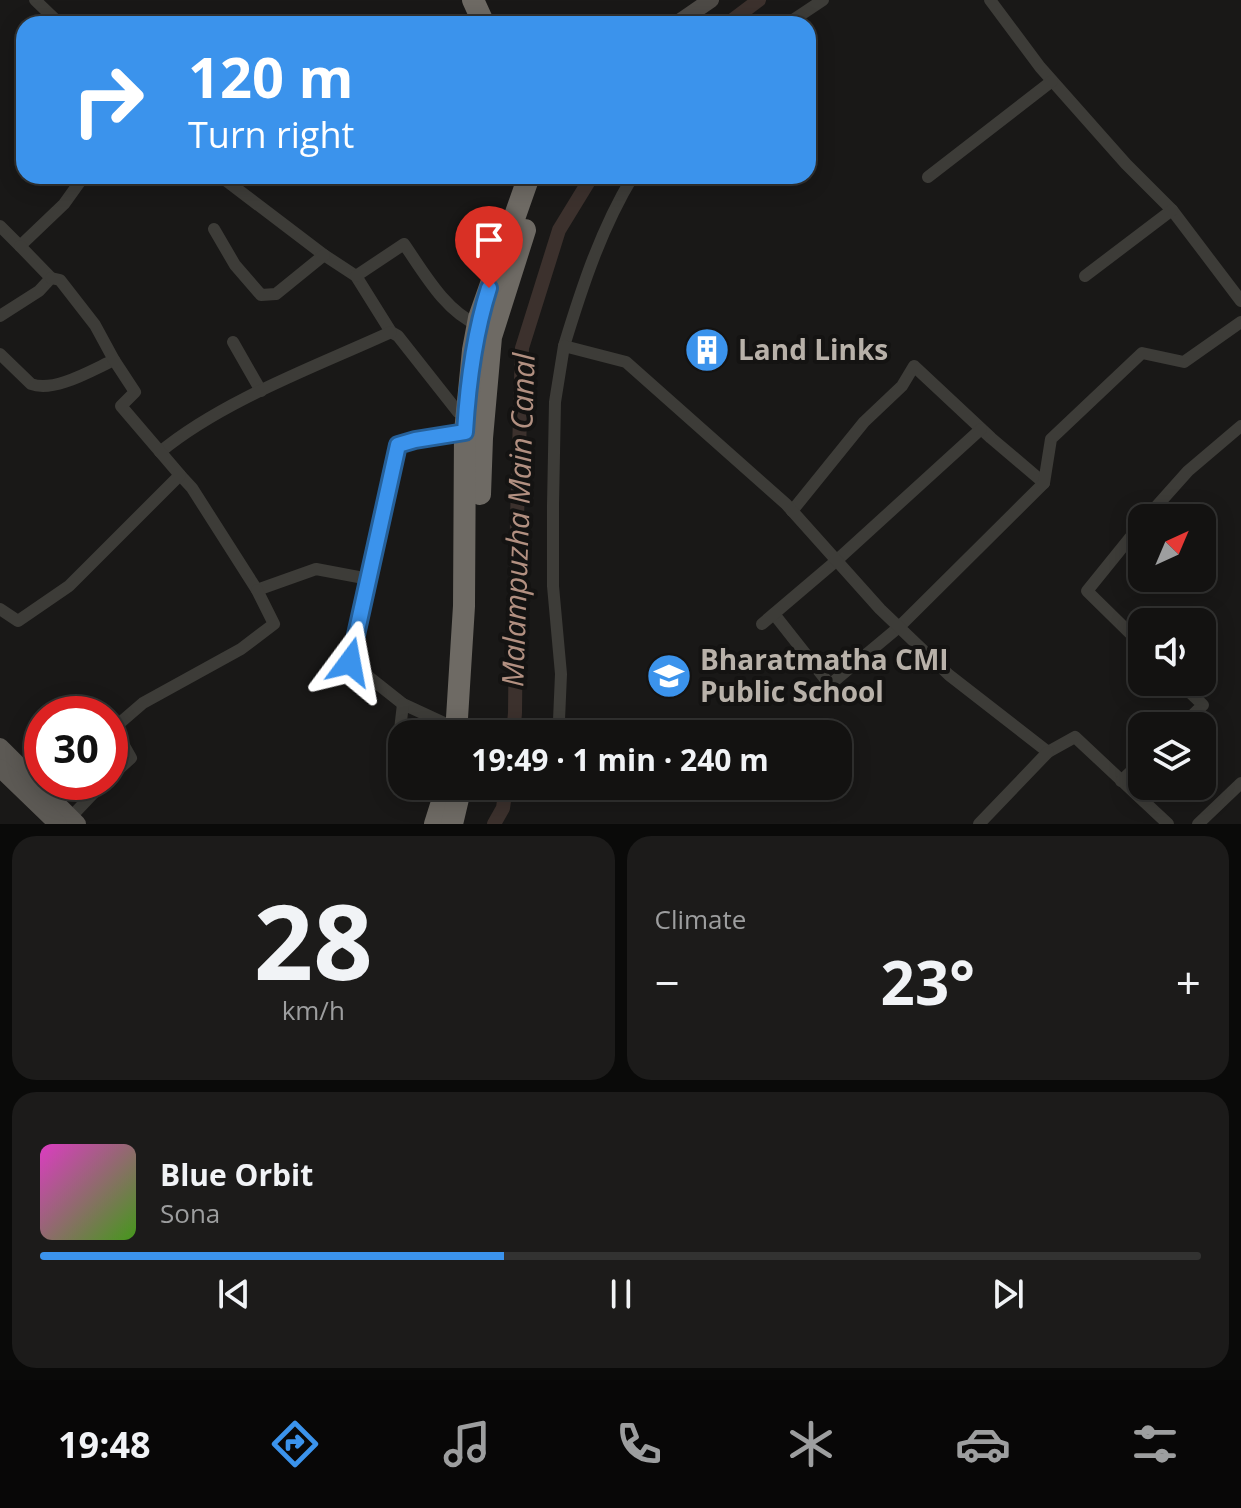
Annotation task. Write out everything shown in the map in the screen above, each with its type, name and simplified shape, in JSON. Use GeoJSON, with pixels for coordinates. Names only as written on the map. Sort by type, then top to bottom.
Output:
{"type":"FeatureCollection","features":[{"type":"Feature","properties":{"kind":"highway"},"geometry":{"type":"LineString","coordinates":[[461,720],[466,424],[473,350],[499,258],[526,184]]}},
{"type":"Feature","properties":{"kind":"highway"},"geometry":{"type":"LineString","coordinates":[[464,720],[475,669],[482,438],[491,337],[540,184]]}},
{"type":"Feature","properties":{"kind":"highway"},"geometry":{"type":"LineString","coordinates":[[435,824],[443,800]]}},
{"type":"Feature","properties":{"kind":"highway"},"geometry":{"type":"LineString","coordinates":[[452,824],[458,800]]}},
{"type":"Feature","properties":{"kind":"main road"},"geometry":{"type":"LineString","coordinates":[[0,747],[68,822]]}},
{"type":"Feature","properties":{"kind":"main road"},"geometry":{"type":"LineString","coordinates":[[0,768],[68,822]]}},
{"type":"Feature","properties":{"kind":"street"},"geometry":{"type":"LineString","coordinates":[[35,0],[52,16]]}},
{"type":"Feature","properties":{"kind":"street"},"geometry":{"type":"LineString","coordinates":[[688,16],[711,0]]}},
{"type":"Feature","properties":{"kind":"street"},"geometry":{"type":"LineString","coordinates":[[799,16],[823,0]]}},
{"type":"Feature","properties":{"kind":"street"},"geometry":{"type":"LineString","coordinates":[[990,0],[1052,81],[1172,210],[1241,301]]}},
{"type":"Feature","properties":{"kind":"street"},"geometry":{"type":"LineString","coordinates":[[928,177],[1052,81]]}},
{"type":"Feature","properties":{"kind":"street"},"geometry":{"type":"LineString","coordinates":[[20,246],[64,204],[78,184]]}},
{"type":"Feature","properties":{"kind":"street"},"geometry":{"type":"LineString","coordinates":[[231,184],[356,276],[391,332],[398,336],[466,424],[398,445],[350,662],[403,704],[436,720]]}},
{"type":"Feature","properties":{"kind":"street"},"geometry":{"type":"LineString","coordinates":[[559,720],[561,674],[553,586],[555,402],[564,346],[588,269],[616,204],[628,184]]}},
{"type":"Feature","properties":{"kind":"street"},"geometry":{"type":"LineString","coordinates":[[1085,276],[1172,210]]}},
{"type":"Feature","properties":{"kind":"street"},"geometry":{"type":"LineString","coordinates":[[214,229],[235,265],[261,295],[276,294],[324,255]]}},
{"type":"Feature","properties":{"kind":"street"},"geometry":{"type":"LineString","coordinates":[[1,230],[51,278],[60,280],[95,325],[135,392],[121,406],[192,488],[257,590],[274,624],[241,649],[143,703],[128,716]]}},
{"type":"Feature","properties":{"kind":"street"},"geometry":{"type":"LineString","coordinates":[[356,276],[404,244],[437,292],[467,320],[478,325]]}},
{"type":"Feature","properties":{"kind":"street"},"geometry":{"type":"LineString","coordinates":[[0,316],[39,291],[51,278]]}},
{"type":"Feature","properties":{"kind":"street"},"geometry":{"type":"LineString","coordinates":[[814,698],[899,627],[1044,483],[1051,439],[1142,353],[1184,362],[1241,322]]}},
{"type":"Feature","properties":{"kind":"street"},"geometry":{"type":"LineString","coordinates":[[160,452],[183,433],[261,391],[391,332]]}},
{"type":"Feature","properties":{"kind":"street"},"geometry":{"type":"LineString","coordinates":[[233,342],[261,391]]}},
{"type":"Feature","properties":{"kind":"street"},"geometry":{"type":"LineString","coordinates":[[564,346],[626,362],[792,511],[899,627],[949,675],[1048,752]]}},
{"type":"Feature","properties":{"kind":"street"},"geometry":{"type":"LineString","coordinates":[[0,354],[31,384],[37,386],[54,386],[114,360]]}},
{"type":"Feature","properties":{"kind":"street"},"geometry":{"type":"LineString","coordinates":[[792,511],[864,422],[902,386],[914,366],[1044,483]]}},
{"type":"Feature","properties":{"kind":"street"},"geometry":{"type":"LineString","coordinates":[[1159,504],[1188,471],[1241,426]]}},
{"type":"Feature","properties":{"kind":"street"},"geometry":{"type":"LineString","coordinates":[[762,624],[981,429]]}},
{"type":"Feature","properties":{"kind":"street"},"geometry":{"type":"LineString","coordinates":[[0,609],[18,621],[69,586],[180,475]]}},
{"type":"Feature","properties":{"kind":"street"},"geometry":{"type":"LineString","coordinates":[[1128,540],[1087,591],[1128,631]]}},
{"type":"Feature","properties":{"kind":"street"},"geometry":{"type":"LineString","coordinates":[[257,590],[316,569],[369,579]]}},
{"type":"Feature","properties":{"kind":"street"},"geometry":{"type":"LineString","coordinates":[[774,614],[830,685]]}},
{"type":"Feature","properties":{"kind":"street"},"geometry":{"type":"LineString","coordinates":[[1194,696],[1203,705],[1196,712]]}},
{"type":"Feature","properties":{"kind":"street"},"geometry":{"type":"LineString","coordinates":[[401,720],[403,704]]}},
{"type":"Feature","properties":{"kind":"street"},"geometry":{"type":"LineString","coordinates":[[979,824],[1048,752],[1075,737],[1121,781],[1152,819],[1168,824]]}},
{"type":"Feature","properties":{"kind":"street"},"geometry":{"type":"LineString","coordinates":[[1121,781],[1128,774]]}},
{"type":"Feature","properties":{"kind":"street"},"geometry":{"type":"LineString","coordinates":[[1198,824],[1241,783]]}},
{"type":"Feature","properties":{"kind":"street"},"geometry":{"type":"LineString","coordinates":[[68,822],[88,800]]}},
{"type":"Feature","properties":{"kind":"waterway","name":"Malampuzha Main Canal"},"geometry":{"type":"LineString","coordinates":[[738,16],[759,0]]}},
{"type":"Feature","properties":{"kind":"waterway","name":"Malampuzha Main Canal"},"geometry":{"type":"LineString","coordinates":[[514,720],[522,348],[559,230],[587,184]]}},
{"type":"Feature","properties":{"kind":"waterway","name":"Malampuzha Main Canal"},"geometry":{"type":"LineString","coordinates":[[494,824],[504,800]]}},
{"type":"Feature","properties":{"kind":"place","name":"Land Links"},"geometry":{"type":"Point","coordinates":[707,350]}},
{"type":"Feature","properties":{"kind":"place","name":"Bharatmatha CMI Public School"},"geometry":{"type":"Point","coordinates":[669,676]}},
{"type":"Feature","properties":{"kind":"route"},"geometry":{"type":"LineString","coordinates":[[350,662],[398,445],[465,432],[473,350],[489,288]]}}]}
